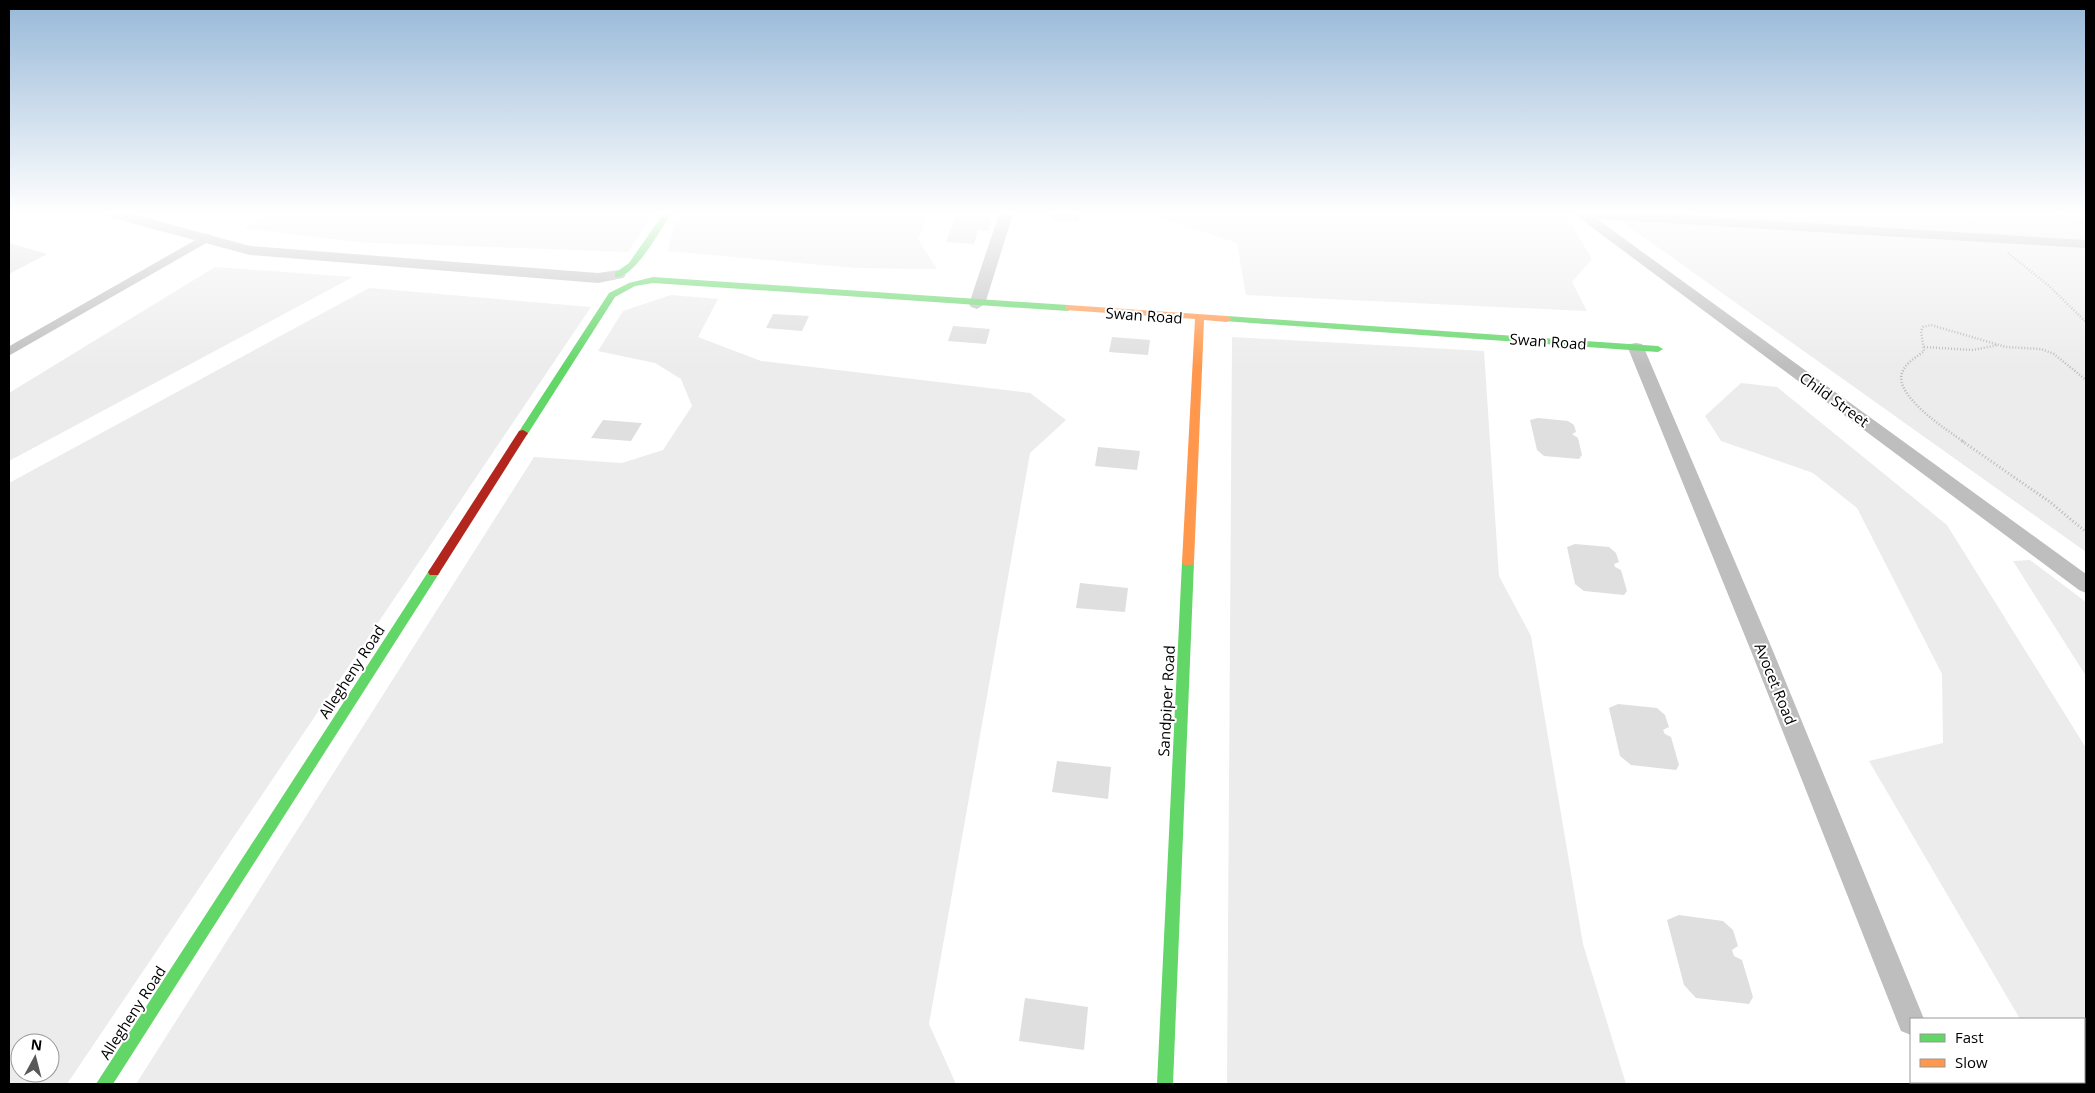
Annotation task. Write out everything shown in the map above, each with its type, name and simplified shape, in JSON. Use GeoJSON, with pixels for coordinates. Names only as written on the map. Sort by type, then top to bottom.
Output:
{"type":"FeatureCollection","features":[{"type":"Feature","properties":{"kind":"street"},"geometry":{"type":"LineString","coordinates":[[437,265],[598,278],[618,275],[632,265]]}},
{"type":"Feature","properties":{"kind":"street"},"geometry":{"type":"LineString","coordinates":[[977,304],[990,265]]}},
{"type":"Feature","properties":{"kind":"street","name":"Child Street"},"geometry":{"type":"LineString","coordinates":[[1651,265],[2086,585]]}},
{"type":"Feature","properties":{"kind":"street","name":"Swan Road"},"geometry":{"type":"LineString","coordinates":[[631,284],[653,280],[1199,320],[1647,349]]}},
{"type":"Feature","properties":{"kind":"street","name":"Allegheny Road"},"geometry":{"type":"LineString","coordinates":[[104,1084],[612,295],[631,284]]}},
{"type":"Feature","properties":{"kind":"street","name":"Sandpiper Road"},"geometry":{"type":"LineString","coordinates":[[1165,1084],[1199,320]]}},
{"type":"Feature","properties":{"kind":"street","name":"Avocet Road"},"geometry":{"type":"LineString","coordinates":[[1647,349],[1762,651],[1910,1019]]}},
{"type":"Feature","properties":{"kind":"lane"},"geometry":{"type":"LineString","coordinates":[[9,351],[156,265]]}},
{"type":"Feature","properties":{"kind":"path"},"geometry":{"type":"LineString","coordinates":[[2022,265],[2086,322]]}},
{"type":"Feature","properties":{"kind":"path"},"geometry":{"type":"LineString","coordinates":[[2086,380],[2047,352],[2000,345],[1931,325],[1923,327],[1924,351],[1904,367],[1901,375],[1902,386],[1912,400],[1935,420],[2066,513],[2086,532]]}},
{"type":"Feature","properties":{"kind":"path"},"geometry":{"type":"LineString","coordinates":[[1924,347],[1974,350],[2000,345]]}},
{"type":"Feature","properties":{"kind":"shaded area"},"geometry":{"type":"Polygon","coordinates":[[[823,265],[934,265],[937,269],[856,268],[823,265]]]}},
{"type":"Feature","properties":{"kind":"shaded area"},"geometry":{"type":"Polygon","coordinates":[[[1241,265],[1587,265],[1572,282],[1587,311],[1246,295],[1241,265]]]}},
{"type":"Feature","properties":{"kind":"shaded area"},"geometry":{"type":"Polygon","coordinates":[[[1683,265],[2086,265],[2086,552],[1683,265]]]}},
{"type":"Feature","properties":{"kind":"shaded area"},"geometry":{"type":"Polygon","coordinates":[[[215,267],[353,277],[9,461],[9,393],[215,267]]]}},
{"type":"Feature","properties":{"kind":"shaded area"},"geometry":{"type":"Polygon","coordinates":[[[369,288],[591,307],[67,1084],[9,1084],[9,483],[369,288]]]}},
{"type":"Feature","properties":{"kind":"shaded area"},"geometry":{"type":"Polygon","coordinates":[[[671,295],[718,299],[698,337],[761,361],[1030,393],[1066,420],[1030,453],[929,1024],[956,1084],[136,1084],[534,457],[622,463],[663,450],[692,406],[681,379],[655,363],[598,351],[623,311],[671,295]]]}},
{"type":"Feature","properties":{"kind":"shaded area"},"geometry":{"type":"Polygon","coordinates":[[[1232,337],[1484,351],[1499,576],[1531,636],[1583,944],[1626,1084],[1227,1084],[1232,337]]]}},
{"type":"Feature","properties":{"kind":"shaded area"},"geometry":{"type":"Polygon","coordinates":[[[1741,383],[1777,387],[1947,525],[2086,748],[2086,1084],[2058,1083],[2085,1083],[2085,1018],[2019,1018],[1869,761],[1943,743],[1942,674],[1857,508],[1813,473],[1721,441],[1705,416],[1741,383]]]}},
{"type":"Feature","properties":{"kind":"shaded area"},"geometry":{"type":"Polygon","coordinates":[[[2030,560],[2086,602],[2086,676],[2013,561],[2030,560]]]}},
{"type":"Feature","properties":{"kind":"building"},"geometry":{"type":"Polygon","coordinates":[[[9,265],[26,265],[9,274],[9,265]]]}},
{"type":"Feature","properties":{"kind":"building"},"geometry":{"type":"Polygon","coordinates":[[[773,314],[809,316],[802,331],[766,328],[773,314]]]}},
{"type":"Feature","properties":{"kind":"building"},"geometry":{"type":"Polygon","coordinates":[[[953,326],[990,329],[986,344],[948,341],[953,326]]]}},
{"type":"Feature","properties":{"kind":"building"},"geometry":{"type":"Polygon","coordinates":[[[1112,337],[1150,340],[1148,355],[1109,352],[1112,337]]]}},
{"type":"Feature","properties":{"kind":"building"},"geometry":{"type":"Polygon","coordinates":[[[1538,418],[1568,421],[1574,425],[1576,432],[1572,434],[1578,438],[1582,455],[1579,459],[1544,456],[1537,450],[1530,420],[1538,418]]]}},
{"type":"Feature","properties":{"kind":"building"},"geometry":{"type":"Polygon","coordinates":[[[603,420],[642,423],[631,441],[591,438],[603,420]]]}},
{"type":"Feature","properties":{"kind":"building"},"geometry":{"type":"Polygon","coordinates":[[[1098,447],[1140,451],[1137,470],[1095,466],[1098,447]]]}},
{"type":"Feature","properties":{"kind":"building"},"geometry":{"type":"Polygon","coordinates":[[[1575,544],[1609,547],[1616,553],[1619,562],[1614,564],[1615,567],[1621,570],[1627,591],[1624,595],[1584,591],[1575,584],[1567,547],[1575,544]]]}},
{"type":"Feature","properties":{"kind":"building"},"geometry":{"type":"Polygon","coordinates":[[[1080,583],[1128,588],[1125,612],[1076,608],[1080,583]]]}},
{"type":"Feature","properties":{"kind":"building"},"geometry":{"type":"Polygon","coordinates":[[[1618,704],[1657,708],[1665,715],[1669,727],[1663,730],[1665,734],[1671,737],[1679,765],[1676,770],[1631,765],[1620,756],[1609,708],[1618,704]]]}},
{"type":"Feature","properties":{"kind":"building"},"geometry":{"type":"Polygon","coordinates":[[[1057,761],[1111,767],[1108,799],[1052,792],[1057,761]]]}},
{"type":"Feature","properties":{"kind":"building"},"geometry":{"type":"Polygon","coordinates":[[[1679,915],[1723,921],[1733,930],[1738,946],[1732,950],[1734,956],[1742,960],[1753,997],[1749,1004],[1696,998],[1684,985],[1667,920],[1679,915]]]}},
{"type":"Feature","properties":{"kind":"building"},"geometry":{"type":"Polygon","coordinates":[[[1025,998],[1088,1007],[1084,1050],[1019,1041],[1025,998]]]}},
{"type":"Feature","properties":{"kind":"traffic: fast"},"geometry":{"type":"LineString","coordinates":[[618,275],[632,265]]}},
{"type":"Feature","properties":{"kind":"traffic: fast"},"geometry":{"type":"LineString","coordinates":[[523,433],[612,295],[637,283],[653,280],[1068,308]]}},
{"type":"Feature","properties":{"kind":"traffic: fast"},"geometry":{"type":"LineString","coordinates":[[1227,319],[1658,349]]}},
{"type":"Feature","properties":{"kind":"traffic: fast"},"geometry":{"type":"LineString","coordinates":[[1165,1084],[1188,562]]}},
{"type":"Feature","properties":{"kind":"traffic: fast"},"geometry":{"type":"LineString","coordinates":[[104,1084],[434,572]]}},
{"type":"Feature","properties":{"kind":"traffic: slow"},"geometry":{"type":"LineString","coordinates":[[1068,308],[1227,319]]}},
{"type":"Feature","properties":{"kind":"traffic: slow"},"geometry":{"type":"LineString","coordinates":[[1188,562],[1199,320]]}},
{"type":"Feature","properties":{"kind":"traffic: jam"},"geometry":{"type":"LineString","coordinates":[[434,572],[523,433]]}}]}
